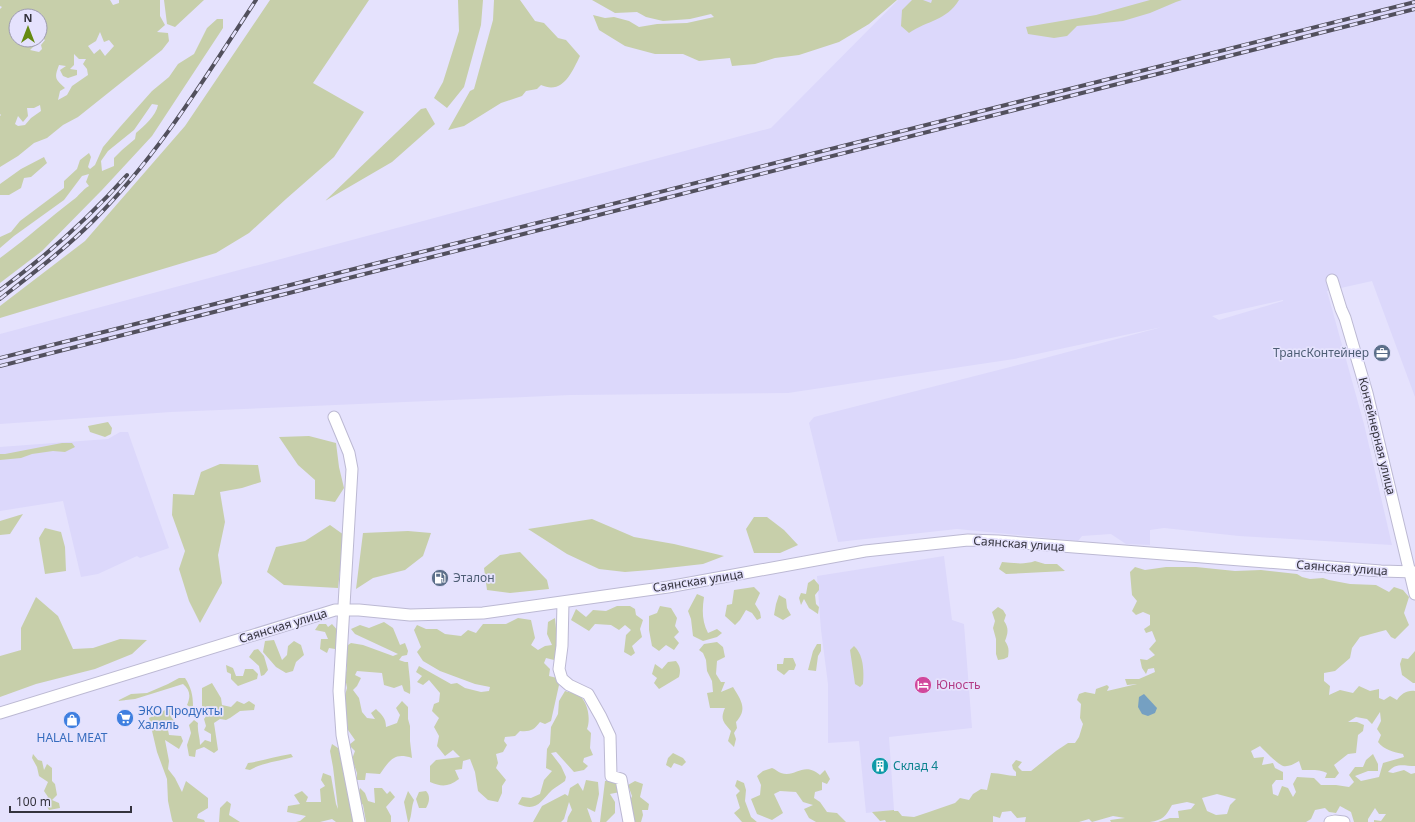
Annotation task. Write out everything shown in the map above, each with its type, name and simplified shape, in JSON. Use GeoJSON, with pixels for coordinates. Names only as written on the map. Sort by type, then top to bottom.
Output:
{"type":"FeatureCollection","features":[{"type":"Feature","properties":{"kind":"street","name":"Контейнерная улица"},"geometry":{"type":"LineString","coordinates":[[1332,280],[1367,393],[1412,572],[1415,594]]}},
{"type":"Feature","properties":{"kind":"street"},"geometry":{"type":"LineString","coordinates":[[334,417],[349,453],[352,469],[339,690],[342,735],[359,822]]}},
{"type":"Feature","properties":{"kind":"street","name":"Саянская улица"},"geometry":{"type":"LineString","coordinates":[[0,713],[326,612],[344,610],[410,615],[483,613],[684,584],[865,551],[968,540],[1412,572]]}},
{"type":"Feature","properties":{"kind":"street"},"geometry":{"type":"LineString","coordinates":[[563,602],[562,646],[559,670],[562,679],[569,685],[588,694],[610,736],[611,776],[621,779],[629,822]]}},
{"type":"Feature","properties":{"kind":"street"},"geometry":{"type":"LineString","coordinates":[[1330,822],[1344,822]]}},
{"type":"Feature","properties":{"kind":"shaded area"},"geometry":{"type":"Polygon","coordinates":[[[898,0],[1415,0],[1415,397],[1372,281],[1327,291],[1364,424],[1392,545],[1239,536],[1164,528],[1150,530],[1150,545],[1126,544],[1111,534],[1082,536],[1078,541],[957,529],[838,542],[809,423],[814,417],[1162,327],[1014,359],[788,393],[570,395],[171,412],[0,424],[0,334],[771,128],[898,0]],[[1283,300],[1212,316],[1219,320],[1283,301],[1283,300]]]}},
{"type":"Feature","properties":{"kind":"shaded area"},"geometry":{"type":"Polygon","coordinates":[[[120,432],[128,432],[169,548],[140,558],[137,556],[98,574],[81,577],[63,501],[0,511],[0,447],[108,439],[120,432]]]}},
{"type":"Feature","properties":{"kind":"shaded area"},"geometry":{"type":"Polygon","coordinates":[[[944,556],[952,620],[964,624],[972,728],[889,737],[894,810],[866,813],[859,741],[828,743],[828,684],[821,630],[817,576],[944,556]]]}},
{"type":"Feature","properties":{"kind":"green space"},"geometry":{"type":"Polygon","coordinates":[[[0,0],[110,0],[113,5],[119,3],[119,0],[160,0],[160,16],[165,25],[157,32],[168,33],[169,41],[162,50],[78,117],[63,125],[47,138],[34,143],[18,156],[0,167],[0,9],[2,7],[0,6],[0,0]],[[100,32],[96,41],[88,46],[94,54],[100,49],[105,56],[114,46],[109,40],[104,42],[100,32]],[[74,54],[74,65],[70,69],[77,70],[77,75],[68,78],[63,76],[60,70],[66,66],[59,65],[56,73],[57,80],[65,88],[60,91],[58,100],[67,95],[72,86],[88,75],[87,69],[83,64],[86,59],[79,59],[74,54]],[[40,105],[34,108],[27,108],[28,116],[23,122],[18,116],[15,124],[18,126],[25,125],[31,118],[41,111],[40,105]]]}},
{"type":"Feature","properties":{"kind":"green space"},"geometry":{"type":"Polygon","coordinates":[[[164,0],[204,0],[175,27],[167,24],[164,0]]]}},
{"type":"Feature","properties":{"kind":"green space"},"geometry":{"type":"Polygon","coordinates":[[[270,0],[369,0],[313,83],[364,112],[334,157],[249,233],[216,253],[0,318],[0,306],[85,241],[185,126],[270,0]]]}},
{"type":"Feature","properties":{"kind":"green space"},"geometry":{"type":"Polygon","coordinates":[[[458,0],[483,0],[481,25],[464,87],[447,108],[434,98],[443,82],[459,31],[458,0]]]}},
{"type":"Feature","properties":{"kind":"green space"},"geometry":{"type":"Polygon","coordinates":[[[494,0],[520,0],[535,21],[544,23],[558,38],[566,40],[580,56],[570,75],[561,84],[555,87],[541,85],[537,89],[526,91],[522,96],[501,103],[464,126],[448,130],[470,91],[474,89],[493,20],[494,0]]]}},
{"type":"Feature","properties":{"kind":"green space"},"geometry":{"type":"Polygon","coordinates":[[[592,0],[897,0],[869,24],[839,42],[799,55],[775,58],[755,64],[732,66],[730,58],[699,61],[683,54],[655,54],[625,46],[599,30],[593,15],[605,18],[614,17],[629,21],[639,27],[657,24],[687,23],[714,17],[711,14],[690,19],[663,21],[646,17],[637,12],[615,13],[592,0]]]}},
{"type":"Feature","properties":{"kind":"green space"},"geometry":{"type":"Polygon","coordinates":[[[912,0],[923,0],[931,3],[932,0],[959,0],[954,7],[942,16],[909,33],[901,26],[902,10],[912,0]]]}},
{"type":"Feature","properties":{"kind":"green space"},"geometry":{"type":"Polygon","coordinates":[[[1150,0],[1182,0],[1150,13],[1123,21],[1077,26],[1067,36],[1054,38],[1028,34],[1026,27],[1096,15],[1150,0]]]}},
{"type":"Feature","properties":{"kind":"green space"},"geometry":{"type":"Polygon","coordinates":[[[217,19],[223,19],[223,28],[152,136],[42,251],[0,283],[0,258],[89,186],[86,182],[89,174],[82,176],[64,200],[0,248],[0,237],[11,232],[20,221],[64,188],[64,181],[77,169],[80,160],[89,153],[91,157],[88,167],[90,169],[95,165],[103,147],[152,91],[169,77],[178,64],[194,54],[207,28],[217,19]],[[152,104],[134,130],[108,151],[101,161],[102,171],[114,166],[114,158],[135,139],[136,133],[152,117],[158,105],[152,104]]]}},
{"type":"Feature","properties":{"kind":"green space"},"geometry":{"type":"Polygon","coordinates":[[[426,108],[435,124],[392,162],[325,201],[421,109],[426,108]]]}},
{"type":"Feature","properties":{"kind":"green space"},"geometry":{"type":"Polygon","coordinates":[[[44,157],[47,163],[31,177],[24,178],[21,188],[9,195],[0,195],[0,184],[21,169],[44,157]]]}},
{"type":"Feature","properties":{"kind":"green space"},"geometry":{"type":"Polygon","coordinates":[[[108,422],[112,428],[111,434],[105,437],[90,432],[88,426],[108,422]]]}},
{"type":"Feature","properties":{"kind":"green space"},"geometry":{"type":"Polygon","coordinates":[[[309,436],[336,443],[339,467],[344,488],[335,502],[315,499],[315,480],[298,465],[279,437],[309,436]]]}},
{"type":"Feature","properties":{"kind":"green space"},"geometry":{"type":"Polygon","coordinates":[[[62,443],[72,443],[75,447],[65,452],[53,451],[32,454],[21,458],[0,460],[0,454],[62,443]]]}},
{"type":"Feature","properties":{"kind":"green space"},"geometry":{"type":"Polygon","coordinates":[[[220,464],[258,465],[261,482],[242,488],[220,492],[225,522],[218,555],[222,583],[200,623],[189,601],[179,569],[185,551],[172,515],[173,494],[194,495],[201,472],[220,464]]]}},
{"type":"Feature","properties":{"kind":"green space"},"geometry":{"type":"Polygon","coordinates":[[[23,514],[10,534],[0,535],[0,521],[23,514]]]}},
{"type":"Feature","properties":{"kind":"green space"},"geometry":{"type":"Polygon","coordinates":[[[754,517],[767,517],[784,530],[798,545],[780,553],[754,553],[746,529],[754,517]]]}},
{"type":"Feature","properties":{"kind":"green space"},"geometry":{"type":"Polygon","coordinates":[[[592,519],[634,537],[674,544],[724,556],[703,564],[650,570],[625,572],[599,569],[567,554],[528,529],[592,519]]]}},
{"type":"Feature","properties":{"kind":"green space"},"geometry":{"type":"Polygon","coordinates":[[[330,525],[344,535],[338,588],[284,585],[267,572],[276,547],[305,541],[330,525]]]}},
{"type":"Feature","properties":{"kind":"green space"},"geometry":{"type":"Polygon","coordinates":[[[45,528],[61,532],[65,547],[66,571],[45,574],[39,538],[45,528]]]}},
{"type":"Feature","properties":{"kind":"green space"},"geometry":{"type":"Polygon","coordinates":[[[408,531],[431,533],[423,556],[405,570],[373,578],[356,589],[363,533],[408,531]]]}},
{"type":"Feature","properties":{"kind":"green space"},"geometry":{"type":"Polygon","coordinates":[[[520,552],[547,580],[549,589],[510,593],[487,590],[484,568],[500,555],[520,552]]]}},
{"type":"Feature","properties":{"kind":"green space"},"geometry":{"type":"Polygon","coordinates":[[[1035,561],[1045,564],[1057,564],[1065,571],[1006,574],[999,569],[1002,562],[1023,563],[1035,561]]]}},
{"type":"Feature","properties":{"kind":"green space"},"geometry":{"type":"Polygon","coordinates":[[[1135,567],[1145,570],[1166,567],[1196,567],[1235,571],[1261,570],[1297,574],[1310,579],[1323,578],[1350,584],[1376,585],[1389,592],[1394,587],[1403,590],[1409,597],[1404,613],[1409,625],[1395,639],[1391,637],[1386,630],[1360,637],[1352,648],[1350,658],[1335,671],[1324,673],[1324,681],[1330,686],[1329,695],[1340,690],[1353,693],[1359,686],[1370,691],[1379,689],[1379,698],[1384,700],[1390,696],[1397,700],[1404,693],[1415,691],[1415,766],[1397,766],[1388,772],[1393,773],[1404,770],[1411,774],[1415,773],[1415,822],[1374,822],[1374,820],[1381,821],[1386,814],[1379,814],[1375,808],[1368,819],[1368,822],[1354,822],[1351,812],[1340,806],[1336,813],[1329,812],[1325,808],[1315,810],[1311,819],[1306,822],[1158,822],[1170,818],[1179,818],[1178,811],[1191,809],[1195,804],[1187,802],[1172,805],[1164,817],[1150,822],[1111,822],[1110,820],[1125,818],[1113,816],[1092,822],[1089,819],[1079,822],[1025,822],[1026,817],[1017,818],[1011,811],[1002,812],[1000,818],[993,816],[993,822],[880,821],[872,812],[894,810],[898,811],[902,816],[914,817],[955,803],[960,798],[969,800],[973,794],[981,789],[987,790],[991,773],[1016,776],[1016,772],[1012,765],[1016,760],[1022,762],[1018,767],[1022,771],[1031,771],[1068,743],[1075,743],[1079,737],[1083,724],[1080,718],[1081,704],[1077,700],[1079,694],[1085,692],[1095,694],[1096,689],[1107,685],[1109,687],[1107,691],[1137,684],[1127,685],[1125,679],[1139,679],[1155,672],[1154,668],[1148,669],[1146,674],[1142,668],[1140,659],[1147,660],[1155,655],[1149,649],[1156,641],[1152,631],[1146,633],[1144,629],[1150,625],[1150,615],[1143,612],[1136,615],[1132,611],[1137,601],[1132,595],[1130,572],[1135,567]],[[1380,712],[1372,724],[1367,719],[1356,717],[1348,722],[1357,722],[1364,725],[1363,731],[1358,735],[1356,753],[1348,754],[1334,765],[1339,773],[1335,778],[1325,778],[1327,773],[1321,771],[1302,770],[1299,761],[1289,766],[1283,766],[1274,760],[1260,746],[1251,751],[1254,758],[1264,757],[1262,765],[1273,763],[1275,768],[1283,772],[1283,780],[1276,780],[1272,785],[1273,794],[1278,796],[1282,786],[1288,788],[1293,797],[1296,792],[1293,784],[1297,777],[1314,778],[1321,785],[1349,787],[1354,782],[1349,775],[1355,767],[1363,767],[1366,760],[1373,754],[1378,764],[1378,771],[1368,771],[1355,776],[1361,781],[1379,777],[1383,763],[1404,757],[1403,754],[1386,749],[1378,742],[1381,735],[1377,729],[1381,721],[1380,712]],[[1217,794],[1202,798],[1207,811],[1216,815],[1227,814],[1230,805],[1236,799],[1217,794]]]}},
{"type":"Feature","properties":{"kind":"green space"},"geometry":{"type":"Polygon","coordinates":[[[814,579],[819,585],[819,590],[815,595],[816,604],[819,607],[818,614],[809,608],[804,599],[801,605],[799,598],[801,593],[806,594],[808,583],[814,579]]]}},
{"type":"Feature","properties":{"kind":"green space"},"geometry":{"type":"Polygon","coordinates":[[[754,587],[760,593],[755,604],[760,612],[761,618],[757,620],[752,613],[746,610],[735,625],[725,616],[727,605],[732,604],[734,590],[754,587]]]}},
{"type":"Feature","properties":{"kind":"green space"},"geometry":{"type":"Polygon","coordinates":[[[697,594],[704,597],[703,616],[706,629],[708,633],[717,629],[722,633],[717,637],[703,641],[693,636],[691,619],[688,611],[697,594]]]}},
{"type":"Feature","properties":{"kind":"green space"},"geometry":{"type":"Polygon","coordinates":[[[779,595],[786,599],[787,608],[791,615],[783,620],[774,615],[779,595]]]}},
{"type":"Feature","properties":{"kind":"green space"},"geometry":{"type":"Polygon","coordinates":[[[36,597],[58,616],[73,649],[93,648],[120,639],[147,640],[132,654],[95,669],[36,684],[0,697],[0,656],[21,650],[21,628],[36,597]]]}},
{"type":"Feature","properties":{"kind":"green space"},"geometry":{"type":"Polygon","coordinates":[[[617,606],[630,606],[635,609],[636,615],[643,620],[640,629],[642,637],[632,646],[635,653],[631,656],[624,652],[626,635],[631,630],[625,625],[619,630],[611,625],[595,624],[589,631],[571,620],[576,609],[586,617],[593,610],[606,611],[617,606]]]}},
{"type":"Feature","properties":{"kind":"green space"},"geometry":{"type":"Polygon","coordinates":[[[660,606],[671,608],[677,618],[675,626],[679,632],[674,637],[679,643],[674,650],[666,645],[659,651],[652,646],[649,630],[649,616],[657,613],[660,606]]]}},
{"type":"Feature","properties":{"kind":"green space"},"geometry":{"type":"Polygon","coordinates":[[[998,607],[1003,610],[1006,615],[1004,621],[1008,631],[1005,641],[1009,650],[1008,657],[998,660],[996,654],[996,639],[993,628],[995,621],[992,612],[998,607]]]}},
{"type":"Feature","properties":{"kind":"green space"},"geometry":{"type":"Polygon","coordinates":[[[518,618],[531,620],[535,638],[531,645],[538,650],[545,646],[552,645],[547,634],[548,622],[555,618],[558,649],[554,660],[546,658],[544,663],[550,669],[549,676],[557,678],[559,685],[551,721],[545,724],[540,722],[532,730],[520,731],[515,736],[505,737],[504,741],[507,745],[503,752],[496,754],[498,763],[496,768],[506,780],[502,786],[502,793],[498,802],[488,800],[478,791],[475,772],[470,759],[463,761],[462,769],[455,770],[459,779],[455,782],[448,785],[438,785],[430,782],[430,766],[436,760],[460,757],[453,750],[445,756],[437,746],[439,736],[434,727],[439,718],[432,711],[434,704],[439,702],[440,693],[429,680],[423,685],[417,682],[422,676],[416,672],[419,666],[451,684],[457,683],[465,688],[481,692],[489,691],[490,687],[475,684],[440,671],[423,661],[417,652],[421,647],[414,630],[417,625],[426,629],[437,629],[445,634],[461,636],[468,630],[476,633],[483,624],[506,624],[518,618]]]}},
{"type":"Feature","properties":{"kind":"green space"},"geometry":{"type":"Polygon","coordinates":[[[384,622],[393,628],[400,645],[405,643],[408,651],[407,655],[402,656],[399,660],[408,662],[410,694],[404,691],[402,685],[394,688],[384,685],[382,673],[357,671],[355,675],[361,678],[353,690],[359,698],[362,712],[367,718],[375,719],[371,713],[376,709],[382,715],[386,727],[397,723],[400,715],[396,708],[402,701],[408,707],[412,758],[401,756],[393,758],[380,774],[366,773],[365,780],[357,780],[357,773],[352,759],[355,751],[349,745],[355,740],[348,730],[344,699],[347,688],[345,677],[347,668],[345,657],[348,645],[351,643],[363,645],[393,656],[398,654],[355,634],[351,629],[360,625],[369,628],[384,622]]]}},
{"type":"Feature","properties":{"kind":"green space"},"geometry":{"type":"Polygon","coordinates":[[[319,624],[326,624],[328,627],[332,624],[340,633],[339,644],[335,649],[329,648],[327,653],[320,649],[321,639],[328,639],[325,632],[315,630],[319,624]]]}},
{"type":"Feature","properties":{"kind":"green space"},"geometry":{"type":"Polygon","coordinates":[[[274,640],[282,660],[287,655],[288,646],[294,641],[301,645],[304,655],[296,662],[293,671],[286,673],[276,667],[263,652],[265,641],[274,640]]]}},
{"type":"Feature","properties":{"kind":"green space"},"geometry":{"type":"Polygon","coordinates":[[[717,642],[723,647],[725,657],[717,661],[716,674],[721,682],[725,682],[721,692],[733,687],[742,704],[742,713],[736,722],[737,728],[734,733],[736,739],[734,747],[728,741],[731,731],[723,720],[725,708],[710,708],[707,693],[713,692],[712,681],[707,671],[706,660],[703,653],[699,650],[704,644],[717,642]]]}},
{"type":"Feature","properties":{"kind":"green space"},"geometry":{"type":"Polygon","coordinates":[[[817,644],[821,644],[821,651],[818,656],[816,671],[808,670],[813,651],[817,644]]]}},
{"type":"Feature","properties":{"kind":"green space"},"geometry":{"type":"Polygon","coordinates":[[[854,646],[860,654],[863,664],[863,684],[860,687],[855,684],[850,650],[854,646]]]}},
{"type":"Feature","properties":{"kind":"green space"},"geometry":{"type":"Polygon","coordinates":[[[258,649],[264,656],[268,670],[261,676],[259,666],[249,657],[254,650],[258,649]]]}},
{"type":"Feature","properties":{"kind":"green space"},"geometry":{"type":"Polygon","coordinates":[[[1415,651],[1415,683],[1413,683],[1402,675],[1400,664],[1402,658],[1408,659],[1415,651]]]}},
{"type":"Feature","properties":{"kind":"green space"},"geometry":{"type":"Polygon","coordinates":[[[784,658],[793,658],[796,665],[794,670],[789,670],[784,675],[777,670],[777,664],[783,664],[784,658]]]}},
{"type":"Feature","properties":{"kind":"green space"},"geometry":{"type":"Polygon","coordinates":[[[676,661],[680,668],[679,677],[659,689],[654,683],[657,678],[652,674],[655,664],[662,669],[668,662],[676,661]]]}},
{"type":"Feature","properties":{"kind":"green space"},"geometry":{"type":"Polygon","coordinates":[[[226,665],[233,668],[236,676],[243,676],[245,669],[253,669],[258,674],[257,679],[238,686],[231,679],[231,674],[227,672],[226,665]]]}},
{"type":"Feature","properties":{"kind":"green space"},"geometry":{"type":"Polygon","coordinates":[[[179,678],[185,678],[189,685],[193,706],[190,707],[187,705],[189,693],[183,684],[135,699],[117,701],[131,694],[147,693],[179,678]]]}},
{"type":"Feature","properties":{"kind":"green space"},"geometry":{"type":"Polygon","coordinates":[[[212,683],[221,698],[222,705],[231,707],[237,701],[244,704],[249,701],[255,705],[254,710],[240,711],[226,720],[220,719],[214,723],[218,750],[214,753],[204,747],[196,750],[195,757],[189,756],[187,745],[191,733],[189,725],[194,720],[198,723],[200,745],[205,740],[211,742],[211,734],[204,730],[206,726],[204,719],[209,712],[202,706],[202,688],[212,683]]]}},
{"type":"Feature","properties":{"kind":"green space"},"geometry":{"type":"Polygon","coordinates":[[[565,691],[577,694],[586,705],[589,720],[587,729],[591,733],[590,748],[593,755],[584,758],[583,762],[588,766],[584,770],[574,772],[556,752],[551,753],[561,766],[566,777],[565,781],[552,790],[541,802],[534,806],[530,807],[518,804],[522,797],[531,798],[540,794],[544,780],[552,771],[546,768],[547,749],[550,744],[551,727],[558,714],[559,701],[565,691]]]}},
{"type":"Feature","properties":{"kind":"green space"},"geometry":{"type":"Polygon","coordinates":[[[172,709],[171,717],[176,723],[168,730],[169,735],[181,736],[183,741],[179,749],[165,740],[169,761],[168,769],[175,778],[182,792],[186,781],[208,798],[208,808],[198,814],[197,818],[204,820],[205,822],[173,822],[172,820],[168,801],[167,779],[157,752],[149,718],[165,710],[172,709]]]}},
{"type":"Feature","properties":{"kind":"green space"},"geometry":{"type":"Polygon","coordinates":[[[332,744],[341,750],[347,788],[355,822],[336,822],[332,819],[320,822],[296,822],[300,821],[306,816],[287,812],[288,806],[300,804],[294,795],[302,791],[308,797],[306,802],[321,802],[320,789],[325,786],[321,780],[323,773],[331,776],[338,809],[330,751],[332,744]]]}},
{"type":"Feature","properties":{"kind":"green space"},"geometry":{"type":"Polygon","coordinates":[[[673,753],[683,758],[686,762],[682,766],[674,763],[671,768],[666,765],[668,758],[673,753]]]}},
{"type":"Feature","properties":{"kind":"green space"},"geometry":{"type":"Polygon","coordinates":[[[33,754],[38,760],[42,761],[44,770],[47,764],[52,768],[52,781],[55,784],[57,795],[52,800],[59,803],[60,808],[49,810],[44,802],[48,797],[44,791],[48,782],[39,776],[37,767],[32,758],[33,754]]]}},
{"type":"Feature","properties":{"kind":"green space"},"geometry":{"type":"Polygon","coordinates":[[[291,754],[293,757],[265,764],[250,770],[245,769],[248,763],[291,754]]]}},
{"type":"Feature","properties":{"kind":"green space"},"geometry":{"type":"Polygon","coordinates":[[[772,768],[780,773],[786,774],[809,769],[820,775],[825,770],[830,779],[827,784],[822,782],[822,790],[815,792],[814,798],[820,802],[827,812],[837,813],[846,822],[816,822],[809,818],[804,809],[813,805],[803,802],[796,792],[780,791],[774,794],[783,813],[772,820],[757,814],[751,799],[760,795],[761,785],[757,776],[763,771],[772,768]]]}},
{"type":"Feature","properties":{"kind":"green space"},"geometry":{"type":"Polygon","coordinates":[[[586,780],[598,782],[599,794],[595,812],[587,808],[592,822],[567,822],[572,810],[569,802],[564,819],[561,822],[533,822],[542,806],[565,794],[568,796],[570,788],[578,783],[583,791],[586,780]]]}},
{"type":"Feature","properties":{"kind":"green space"},"geometry":{"type":"Polygon","coordinates":[[[613,780],[619,783],[620,792],[610,794],[615,802],[615,813],[606,822],[600,822],[605,781],[613,780]]]}},
{"type":"Feature","properties":{"kind":"green space"},"geometry":{"type":"Polygon","coordinates":[[[737,780],[744,783],[746,790],[745,801],[751,817],[757,822],[742,822],[734,813],[740,808],[736,795],[740,791],[735,786],[737,780]]]}},
{"type":"Feature","properties":{"kind":"green space"},"geometry":{"type":"Polygon","coordinates":[[[635,781],[643,784],[640,797],[649,804],[648,810],[642,810],[643,815],[641,822],[635,822],[628,806],[632,796],[628,785],[635,781]]]}},
{"type":"Feature","properties":{"kind":"green space"},"geometry":{"type":"Polygon","coordinates":[[[360,788],[365,793],[368,801],[375,803],[374,788],[382,788],[387,794],[390,791],[395,797],[386,807],[391,816],[391,822],[366,822],[363,805],[357,797],[360,788]]]}},
{"type":"Feature","properties":{"kind":"green space"},"geometry":{"type":"Polygon","coordinates":[[[408,791],[414,800],[409,822],[404,802],[408,791]]]}},
{"type":"Feature","properties":{"kind":"green space"},"geometry":{"type":"Polygon","coordinates":[[[426,791],[429,797],[428,804],[426,808],[419,808],[416,799],[419,792],[426,791]]]}},
{"type":"Feature","properties":{"kind":"green space"},"geometry":{"type":"Polygon","coordinates":[[[227,801],[231,804],[229,815],[240,822],[219,822],[220,808],[227,801]]]}},
{"type":"Feature","properties":{"kind":"water"},"geometry":{"type":"Polygon","coordinates":[[[1144,694],[1157,708],[1155,713],[1148,716],[1142,714],[1138,707],[1139,697],[1144,694]]]}},
{"type":"Feature","properties":{"kind":"railway"},"geometry":{"type":"LineString","coordinates":[[0,299],[71,242],[117,196],[139,170],[180,115],[256,0]]}},
{"type":"Feature","properties":{"kind":"railway"},"geometry":{"type":"LineString","coordinates":[[0,358],[1415,2]]}},
{"type":"Feature","properties":{"kind":"railway"},"geometry":{"type":"LineString","coordinates":[[0,366],[1415,9]]}},
{"type":"Feature","properties":{"kind":"railway"},"geometry":{"type":"LineString","coordinates":[[0,290],[34,264],[66,236],[98,206],[127,175]]}},
{"type":"Feature","properties":{"kind":"place","name":"ТрансКонтейнер"},"geometry":{"type":"Point","coordinates":[1382,353]}},
{"type":"Feature","properties":{"kind":"place","name":"Эталон"},"geometry":{"type":"Point","coordinates":[440,578]}},
{"type":"Feature","properties":{"kind":"place","name":"Юность"},"geometry":{"type":"Point","coordinates":[923,685]}},
{"type":"Feature","properties":{"kind":"place","name":"ЭКО Продукты Халяль"},"geometry":{"type":"Point","coordinates":[125,718]}},
{"type":"Feature","properties":{"kind":"place","name":"HALAL MEAT"},"geometry":{"type":"Point","coordinates":[72,720]}},
{"type":"Feature","properties":{"kind":"place","name":"Склад 4"},"geometry":{"type":"Point","coordinates":[880,766]}}]}
